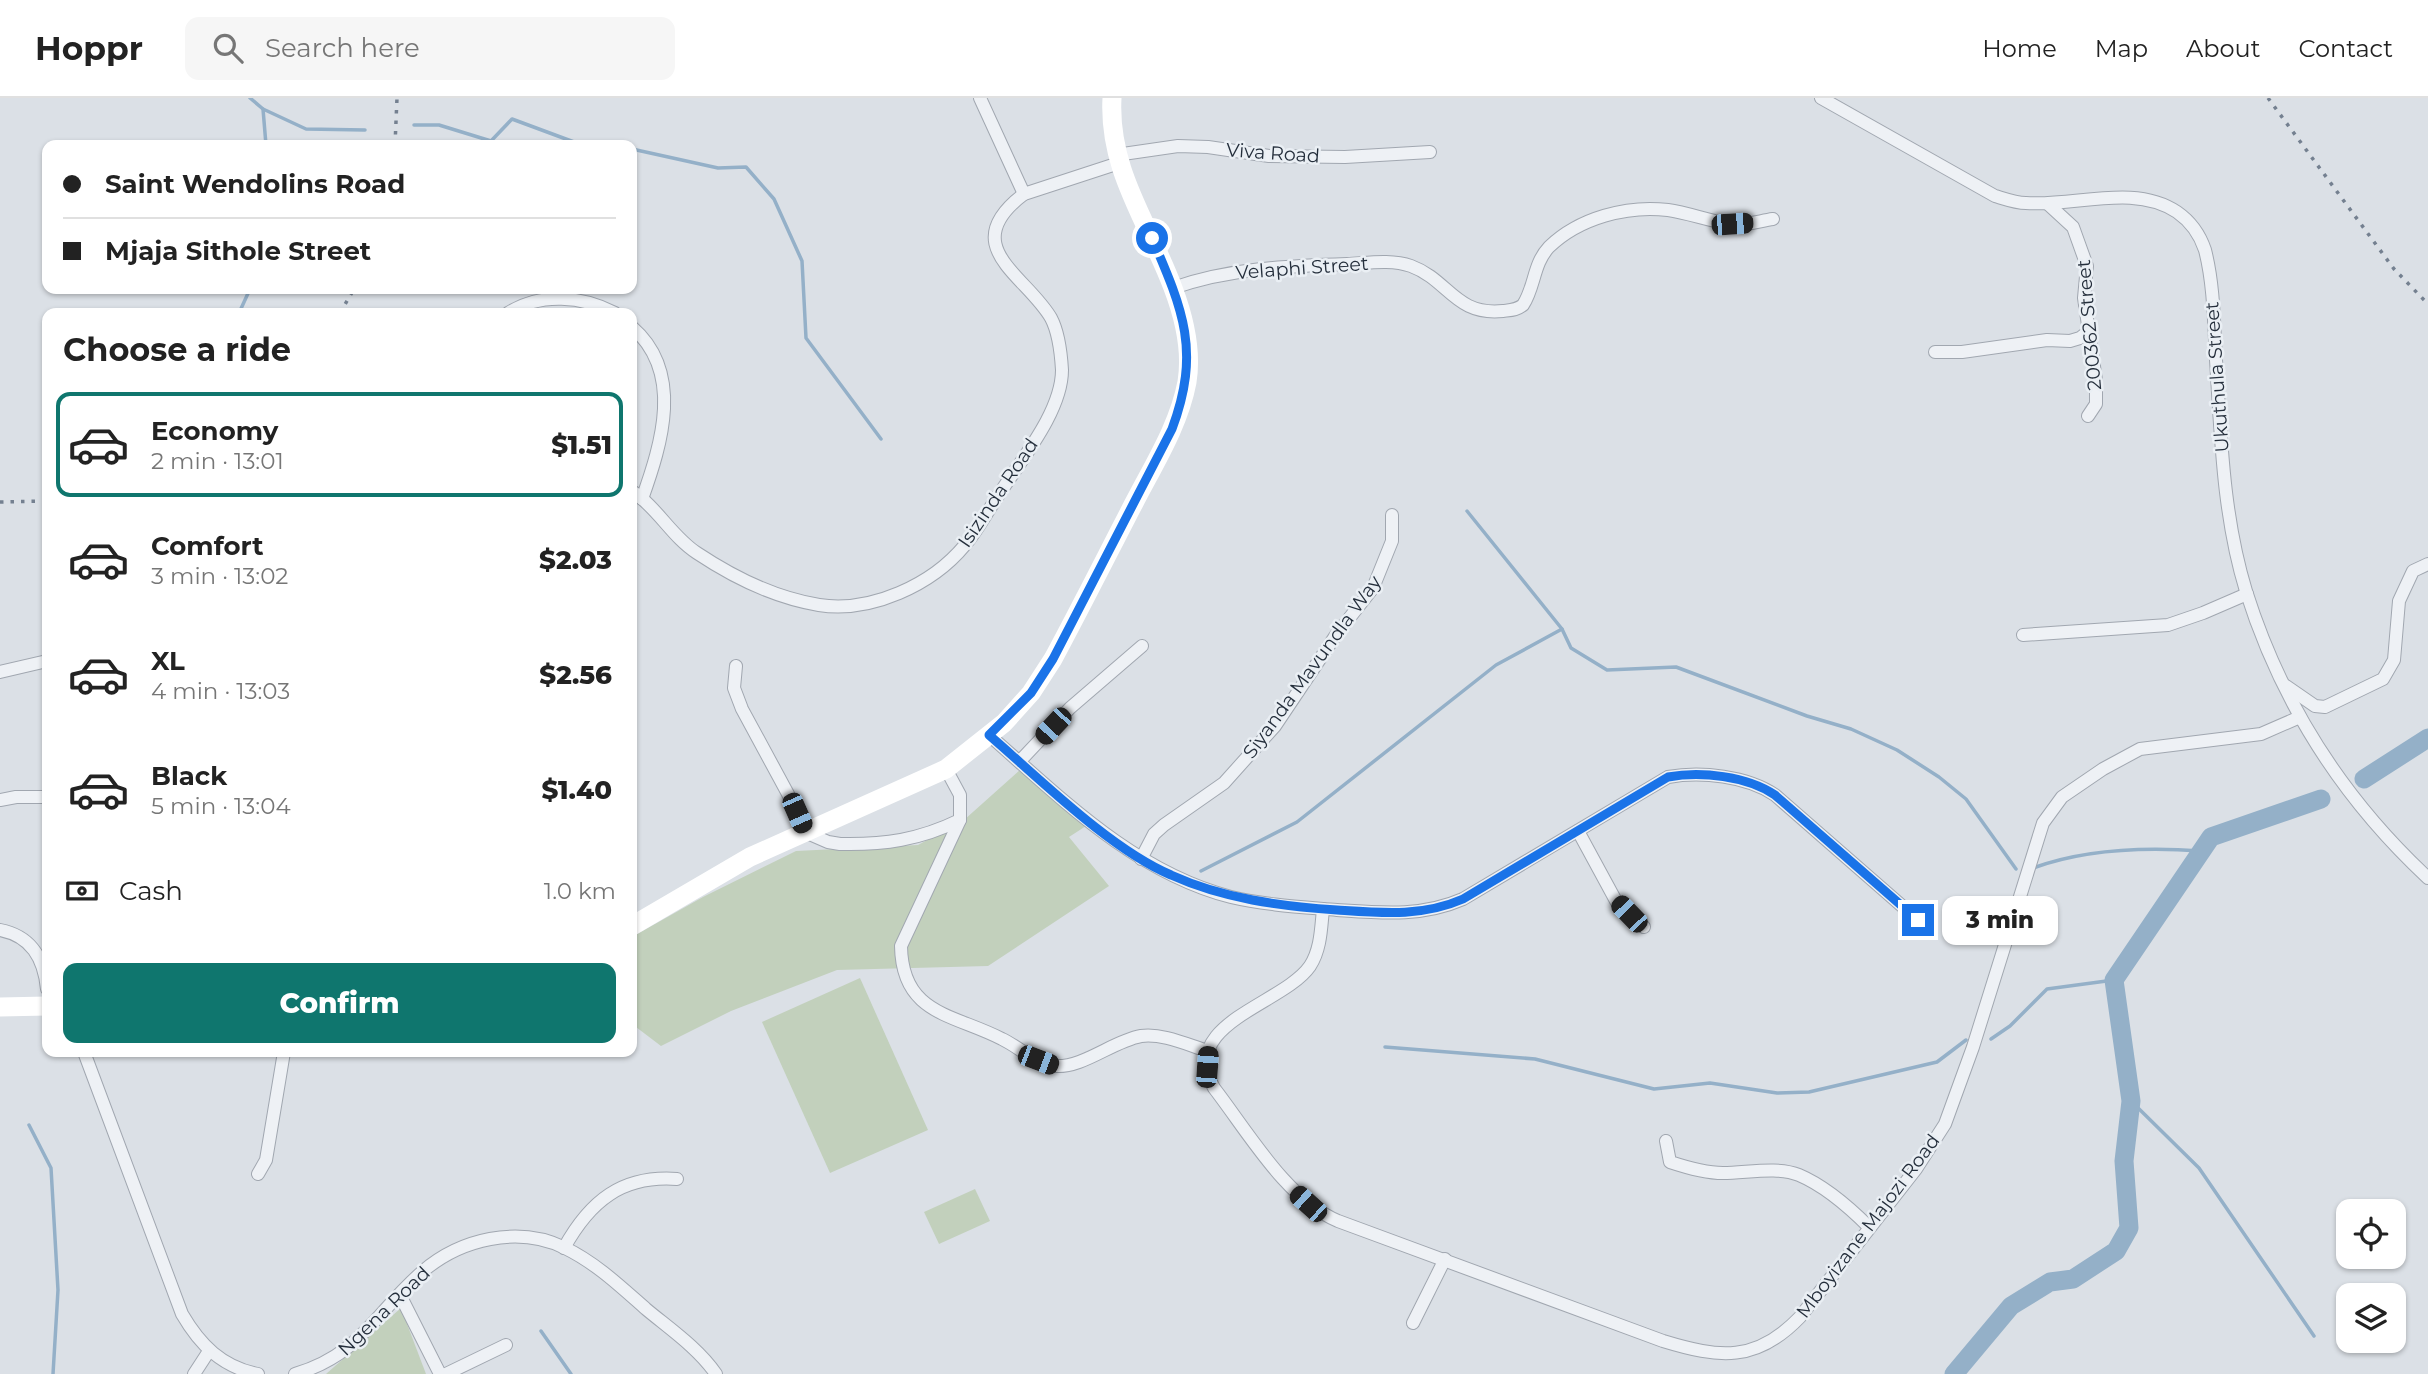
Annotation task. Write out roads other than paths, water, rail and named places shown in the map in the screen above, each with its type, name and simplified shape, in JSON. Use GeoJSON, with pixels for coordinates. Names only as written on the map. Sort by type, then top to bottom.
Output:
{"type":"FeatureCollection","features":[{"type":"Feature","properties":{"kind":"street"},"geometry":{"type":"LineString","coordinates":[[980,98],[1024,194]]}},
{"type":"Feature","properties":{"kind":"street"},"geometry":{"type":"LineString","coordinates":[[637,923],[750,856],[946,769],[989,735],[1031,693],[1053,659],[1172,429],[1187,380],[1188,351],[1184,321],[1174,288],[1117,159],[1111,126],[1112,98]]}},
{"type":"Feature","properties":{"kind":"street","name":"Ukuthula Street"},"geometry":{"type":"LineString","coordinates":[[1821,98],[1981,190],[2017,202],[2048,204],[2120,198],[2153,202],[2179,214],[2198,234],[2204,247],[2210,283],[2226,496],[2233,541],[2247,594],[2270,658],[2316,745],[2365,813],[2428,878]]}},
{"type":"Feature","properties":{"kind":"street","name":"Viva Road"},"geometry":{"type":"LineString","coordinates":[[1117,159],[1178,146],[1208,147],[1269,156],[1345,158],[1430,152]]}},
{"type":"Feature","properties":{"kind":"street","name":"Isizinda Road"},"geometry":{"type":"LineString","coordinates":[[637,495],[683,544],[764,588],[821,605],[853,605],[884,599],[914,586],[965,545],[1037,436],[1058,397],[1062,373],[1060,347],[1053,321],[1043,306],[1002,263],[996,240],[1000,218],[1011,203],[1024,194],[1117,159]]}},
{"type":"Feature","properties":{"kind":"street","name":"200362 Street"},"geometry":{"type":"LineString","coordinates":[[2048,204],[2077,234],[2087,266],[2084,298],[2096,380],[2096,404],[2088,416]]}},
{"type":"Feature","properties":{"kind":"street","name":"Velaphi Street"},"geometry":{"type":"LineString","coordinates":[[1174,288],[1215,276],[1266,267],[1391,262],[1424,273],[1479,312],[1518,309],[1526,299],[1539,261],[1549,248],[1575,227],[1602,217],[1641,209],[1666,210],[1732,224],[1773,219]]}},
{"type":"Feature","properties":{"kind":"street"},"geometry":{"type":"LineString","coordinates":[[520,308],[535,302],[564,298],[598,304],[606,308]]}},
{"type":"Feature","properties":{"kind":"street"},"geometry":{"type":"LineString","coordinates":[[1935,352],[1962,352],[2047,340],[2070,341],[2089,331]]}},
{"type":"Feature","properties":{"kind":"street"},"geometry":{"type":"LineString","coordinates":[[637,332],[652,352],[661,372],[666,395],[664,419],[637,495]]}},
{"type":"Feature","properties":{"kind":"street","name":"Siyanda Mavundla Way"},"geometry":{"type":"LineString","coordinates":[[1141,859],[1154,834],[1224,783],[1275,726],[1336,635],[1373,587],[1392,541],[1392,515]]}},
{"type":"Feature","properties":{"kind":"street"},"geometry":{"type":"LineString","coordinates":[[2283,684],[2315,706],[2326,707],[2383,679],[2394,660],[2399,601],[2413,571],[2428,564]]}},
{"type":"Feature","properties":{"kind":"street"},"geometry":{"type":"LineString","coordinates":[[2023,635],[2168,625],[2247,594]]}},
{"type":"Feature","properties":{"kind":"street"},"geometry":{"type":"LineString","coordinates":[[1020,761],[1070,708],[1142,646]]}},
{"type":"Feature","properties":{"kind":"street"},"geometry":{"type":"LineString","coordinates":[[0,672],[42,662]]}},
{"type":"Feature","properties":{"kind":"street"},"geometry":{"type":"LineString","coordinates":[[736,666],[734,688],[742,709],[788,794],[805,832],[839,844],[910,840],[931,834],[960,820]]}},
{"type":"Feature","properties":{"kind":"street","name":"Mboyizane Majozi Road"},"geometry":{"type":"LineString","coordinates":[[1209,1051],[1208,1076],[1214,1088],[1294,1191],[1308,1204],[1338,1222],[1663,1341],[1703,1353],[1728,1354],[1763,1345],[1786,1330],[1811,1304],[1916,1169],[1950,1111],[2043,823],[2053,806],[2103,769],[2140,749],[2262,734],[2300,717]]}},
{"type":"Feature","properties":{"kind":"street"},"geometry":{"type":"LineString","coordinates":[[989,735],[1114,841],[1168,874],[1231,897],[1323,909],[1402,914],[1444,908],[1668,777],[1695,774],[1759,784],[1918,920]]}},
{"type":"Feature","properties":{"kind":"street"},"geometry":{"type":"LineString","coordinates":[[946,769],[960,796],[960,820],[901,946],[901,968],[914,992],[941,1014],[994,1035],[1052,1065],[1086,1058],[1130,1038],[1144,1035],[1158,1036],[1209,1051],[1214,1038],[1224,1027],[1292,983],[1309,967],[1318,948],[1323,909]]}},
{"type":"Feature","properties":{"kind":"street"},"geometry":{"type":"LineString","coordinates":[[0,800],[42,797]]}},
{"type":"Feature","properties":{"kind":"street"},"geometry":{"type":"LineString","coordinates":[[1578,831],[1616,901],[1644,927]]}},
{"type":"Feature","properties":{"kind":"street"},"geometry":{"type":"LineString","coordinates":[[0,930],[26,939],[37,951],[42,964]]}},
{"type":"Feature","properties":{"kind":"street"},"geometry":{"type":"LineString","coordinates":[[0,1007],[42,1006]]}},
{"type":"Feature","properties":{"kind":"street"},"geometry":{"type":"LineString","coordinates":[[87,1057],[182,1314],[209,1351],[241,1370],[258,1374]]}},
{"type":"Feature","properties":{"kind":"street"},"geometry":{"type":"LineString","coordinates":[[258,1174],[267,1160],[283,1057]]}},
{"type":"Feature","properties":{"kind":"street"},"geometry":{"type":"LineString","coordinates":[[1666,1141],[1671,1162],[1693,1170],[1725,1173],[1777,1171],[1798,1175],[1836,1198],[1869,1227]]}},
{"type":"Feature","properties":{"kind":"street"},"geometry":{"type":"LineString","coordinates":[[564,1248],[596,1203],[606,1194],[635,1183],[662,1178],[677,1179]]}},
{"type":"Feature","properties":{"kind":"street","name":"Ngena Road"},"geometry":{"type":"LineString","coordinates":[[295,1374],[321,1367],[337,1357],[421,1273],[444,1255],[469,1243],[518,1237],[546,1241],[597,1267],[690,1346],[716,1374]]}},
{"type":"Feature","properties":{"kind":"street"},"geometry":{"type":"LineString","coordinates":[[1413,1323],[1445,1259]]}},
{"type":"Feature","properties":{"kind":"street"},"geometry":{"type":"LineString","coordinates":[[400,1295],[440,1374]]}},
{"type":"Feature","properties":{"kind":"street"},"geometry":{"type":"LineString","coordinates":[[446,1374],[506,1345]]}},
{"type":"Feature","properties":{"kind":"street"},"geometry":{"type":"LineString","coordinates":[[194,1374],[209,1351]]}},
{"type":"Feature","properties":{"kind":"waterway"},"geometry":{"type":"LineString","coordinates":[[250,98],[263,109],[266,140]]}},
{"type":"Feature","properties":{"kind":"waterway"},"geometry":{"type":"LineString","coordinates":[[263,109],[306,129],[365,130]]}},
{"type":"Feature","properties":{"kind":"waterway"},"geometry":{"type":"LineString","coordinates":[[492,140],[512,119],[569,140]]}},
{"type":"Feature","properties":{"kind":"waterway"},"geometry":{"type":"LineString","coordinates":[[414,125],[439,125],[488,140]]}},
{"type":"Feature","properties":{"kind":"waterway"},"geometry":{"type":"LineString","coordinates":[[637,150],[718,168],[746,167],[774,199],[802,261],[806,338],[881,439]]}},
{"type":"Feature","properties":{"kind":"waterway"},"geometry":{"type":"LineString","coordinates":[[241,308],[248,294]]}},
{"type":"Feature","properties":{"kind":"waterway"},"geometry":{"type":"LineString","coordinates":[[1467,511],[1562,629],[1571,648],[1607,670],[1676,667],[1807,716],[1851,729],[1897,750],[1939,777],[1966,799],[2016,869]]}},
{"type":"Feature","properties":{"kind":"waterway"},"geometry":{"type":"LineString","coordinates":[[1201,871],[1297,822],[1496,665],[1562,629]]}},
{"type":"Feature","properties":{"kind":"waterway"},"geometry":{"type":"LineString","coordinates":[[2364,779],[2428,738]]}},
{"type":"Feature","properties":{"kind":"waterway"},"geometry":{"type":"LineString","coordinates":[[1954,1374],[2011,1306],[2050,1282],[2073,1279],[2116,1251],[2129,1228],[2124,1161],[2131,1101],[2114,980],[2211,837],[2321,799]]}},
{"type":"Feature","properties":{"kind":"waterway"},"geometry":{"type":"LineString","coordinates":[[2033,868],[2095,853],[2159,849],[2201,851]]}},
{"type":"Feature","properties":{"kind":"waterway"},"geometry":{"type":"LineString","coordinates":[[1991,1039],[2010,1026],[2047,989],[2114,980]]}},
{"type":"Feature","properties":{"kind":"waterway"},"geometry":{"type":"LineString","coordinates":[[1385,1047],[1535,1059],[1654,1089],[1710,1083],[1777,1093],[1809,1092],[1937,1062],[1966,1040]]}},
{"type":"Feature","properties":{"kind":"waterway"},"geometry":{"type":"LineString","coordinates":[[2131,1101],[2199,1168],[2314,1336]]}},
{"type":"Feature","properties":{"kind":"waterway"},"geometry":{"type":"LineString","coordinates":[[29,1125],[51,1168],[58,1290],[53,1374]]}},
{"type":"Feature","properties":{"kind":"waterway"},"geometry":{"type":"LineString","coordinates":[[541,1331],[571,1374]]}},
{"type":"Feature","properties":{"kind":"railway"},"geometry":{"type":"LineString","coordinates":[[395,140],[397,98]]}},
{"type":"Feature","properties":{"kind":"railway"},"geometry":{"type":"LineString","coordinates":[[2268,98],[2394,269],[2428,304]]}},
{"type":"Feature","properties":{"kind":"railway"},"geometry":{"type":"LineString","coordinates":[[343,308],[351,294]]}},
{"type":"Feature","properties":{"kind":"railway"},"geometry":{"type":"LineString","coordinates":[[0,502],[42,501]]}}]}
